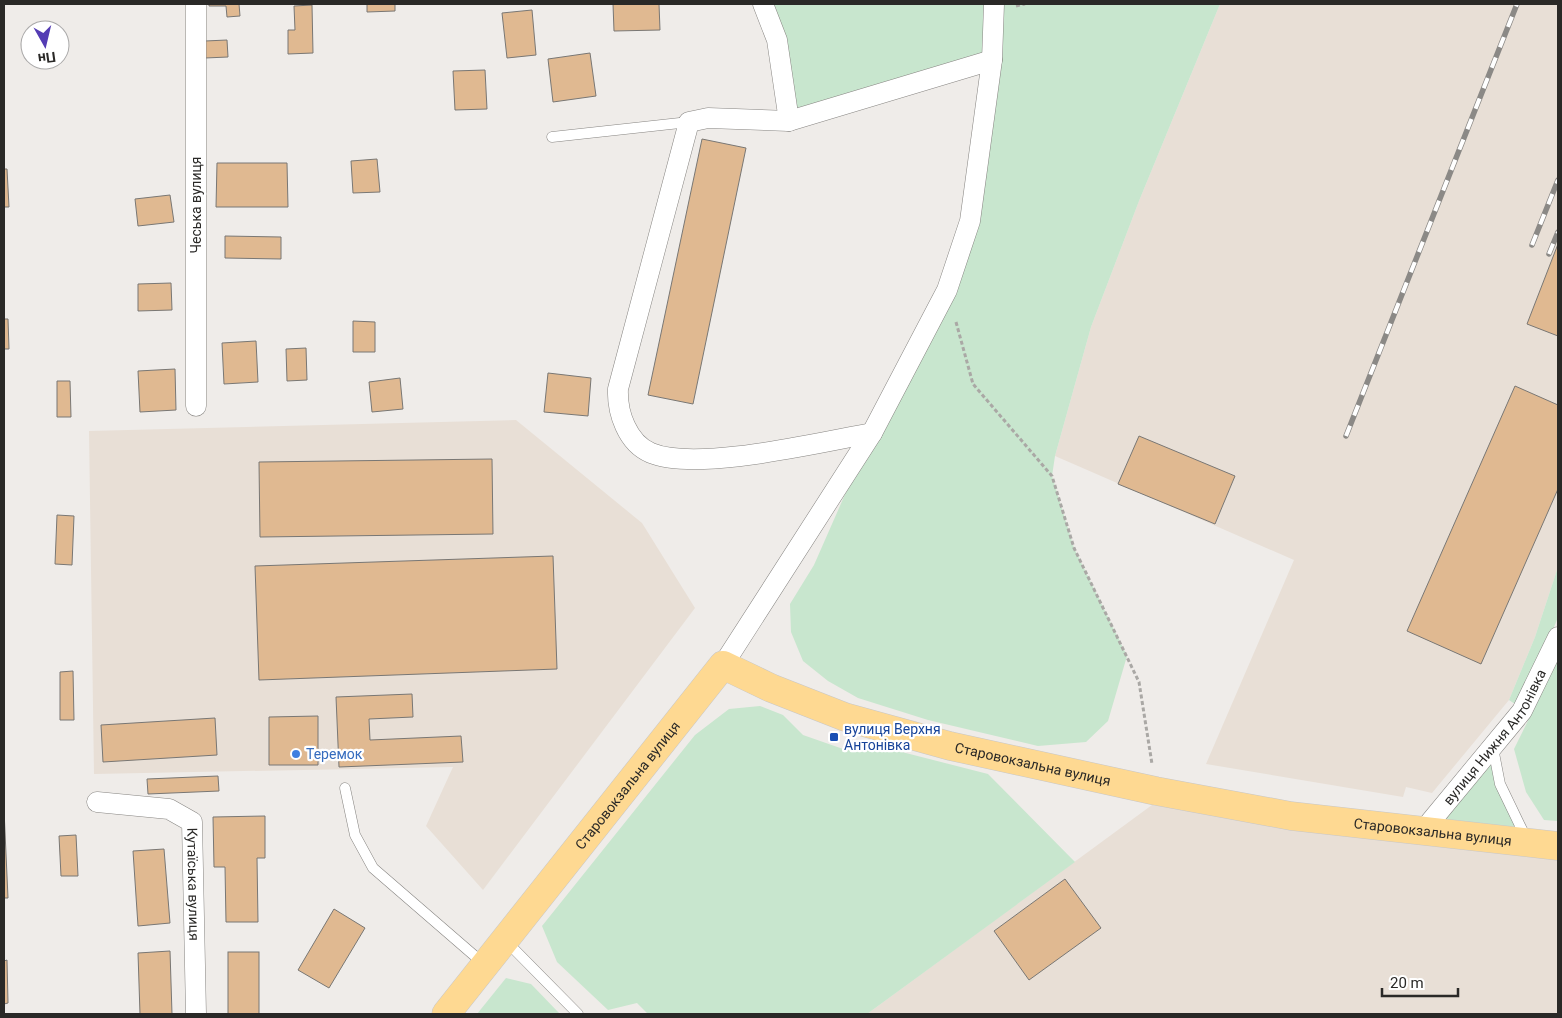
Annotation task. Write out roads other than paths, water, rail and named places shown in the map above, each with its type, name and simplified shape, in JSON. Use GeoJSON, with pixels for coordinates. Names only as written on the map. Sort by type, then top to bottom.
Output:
{"type":"FeatureCollection","features":[{"type":"Feature","properties":{"kind":"main road","name":"Старовокзальна вулиця"},"geometry":{"type":"LineString","coordinates":[[446,1014],[723,665],[771,688],[845,717],[950,746],[1156,791],[1291,816],[1558,846]]}},
{"type":"Feature","properties":{"kind":"street","name":"Чеська вулиця"},"geometry":{"type":"LineString","coordinates":[[196,4],[196,406]]}},
{"type":"Feature","properties":{"kind":"street"},"geometry":{"type":"LineString","coordinates":[[763,4],[776,40],[789,121]]}},
{"type":"Feature","properties":{"kind":"street"},"geometry":{"type":"LineString","coordinates":[[723,665],[872,432],[947,290],[970,221],[992,60],[994,4]]}},
{"type":"Feature","properties":{"kind":"street"},"geometry":{"type":"LineString","coordinates":[[872,432],[764,452],[714,458],[682,459],[650,453],[632,437],[620,413],[618,389],[689,122],[708,118],[789,121],[992,60]]}},
{"type":"Feature","properties":{"kind":"street","name":"вулиця Нижня Антонівка"},"geometry":{"type":"LineString","coordinates":[[1422,832],[1522,711],[1558,636]]}},
{"type":"Feature","properties":{"kind":"street","name":"Кутаїська вулиця"},"geometry":{"type":"LineString","coordinates":[[97,802],[168,809],[192,822],[196,1014]]}},
{"type":"Feature","properties":{"kind":"lane"},"geometry":{"type":"LineString","coordinates":[[552,136],[689,122]]}},
{"type":"Feature","properties":{"kind":"lane"},"geometry":{"type":"LineString","coordinates":[[1493,748],[1500,784],[1528,844]]}},
{"type":"Feature","properties":{"kind":"lane"},"geometry":{"type":"LineString","coordinates":[[345,788],[355,835],[373,868],[484,965]]}},
{"type":"Feature","properties":{"kind":"lane"},"geometry":{"type":"LineString","coordinates":[[505,939],[578,1014]]}},
{"type":"Feature","properties":{"kind":"railway"},"geometry":{"type":"LineString","coordinates":[[1346,436],[1517,4]]}},
{"type":"Feature","properties":{"kind":"railway"},"geometry":{"type":"LineString","coordinates":[[1532,245],[1558,180]]}},
{"type":"Feature","properties":{"kind":"railway"},"geometry":{"type":"LineString","coordinates":[[1549,254],[1558,232]]}},
{"type":"Feature","properties":{"kind":"place","name":"вулиця Верхня Антонівка"},"geometry":{"type":"Point","coordinates":[834,737]}},
{"type":"Feature","properties":{"kind":"place","name":"Теремок"},"geometry":{"type":"Point","coordinates":[296,754]}}]}
